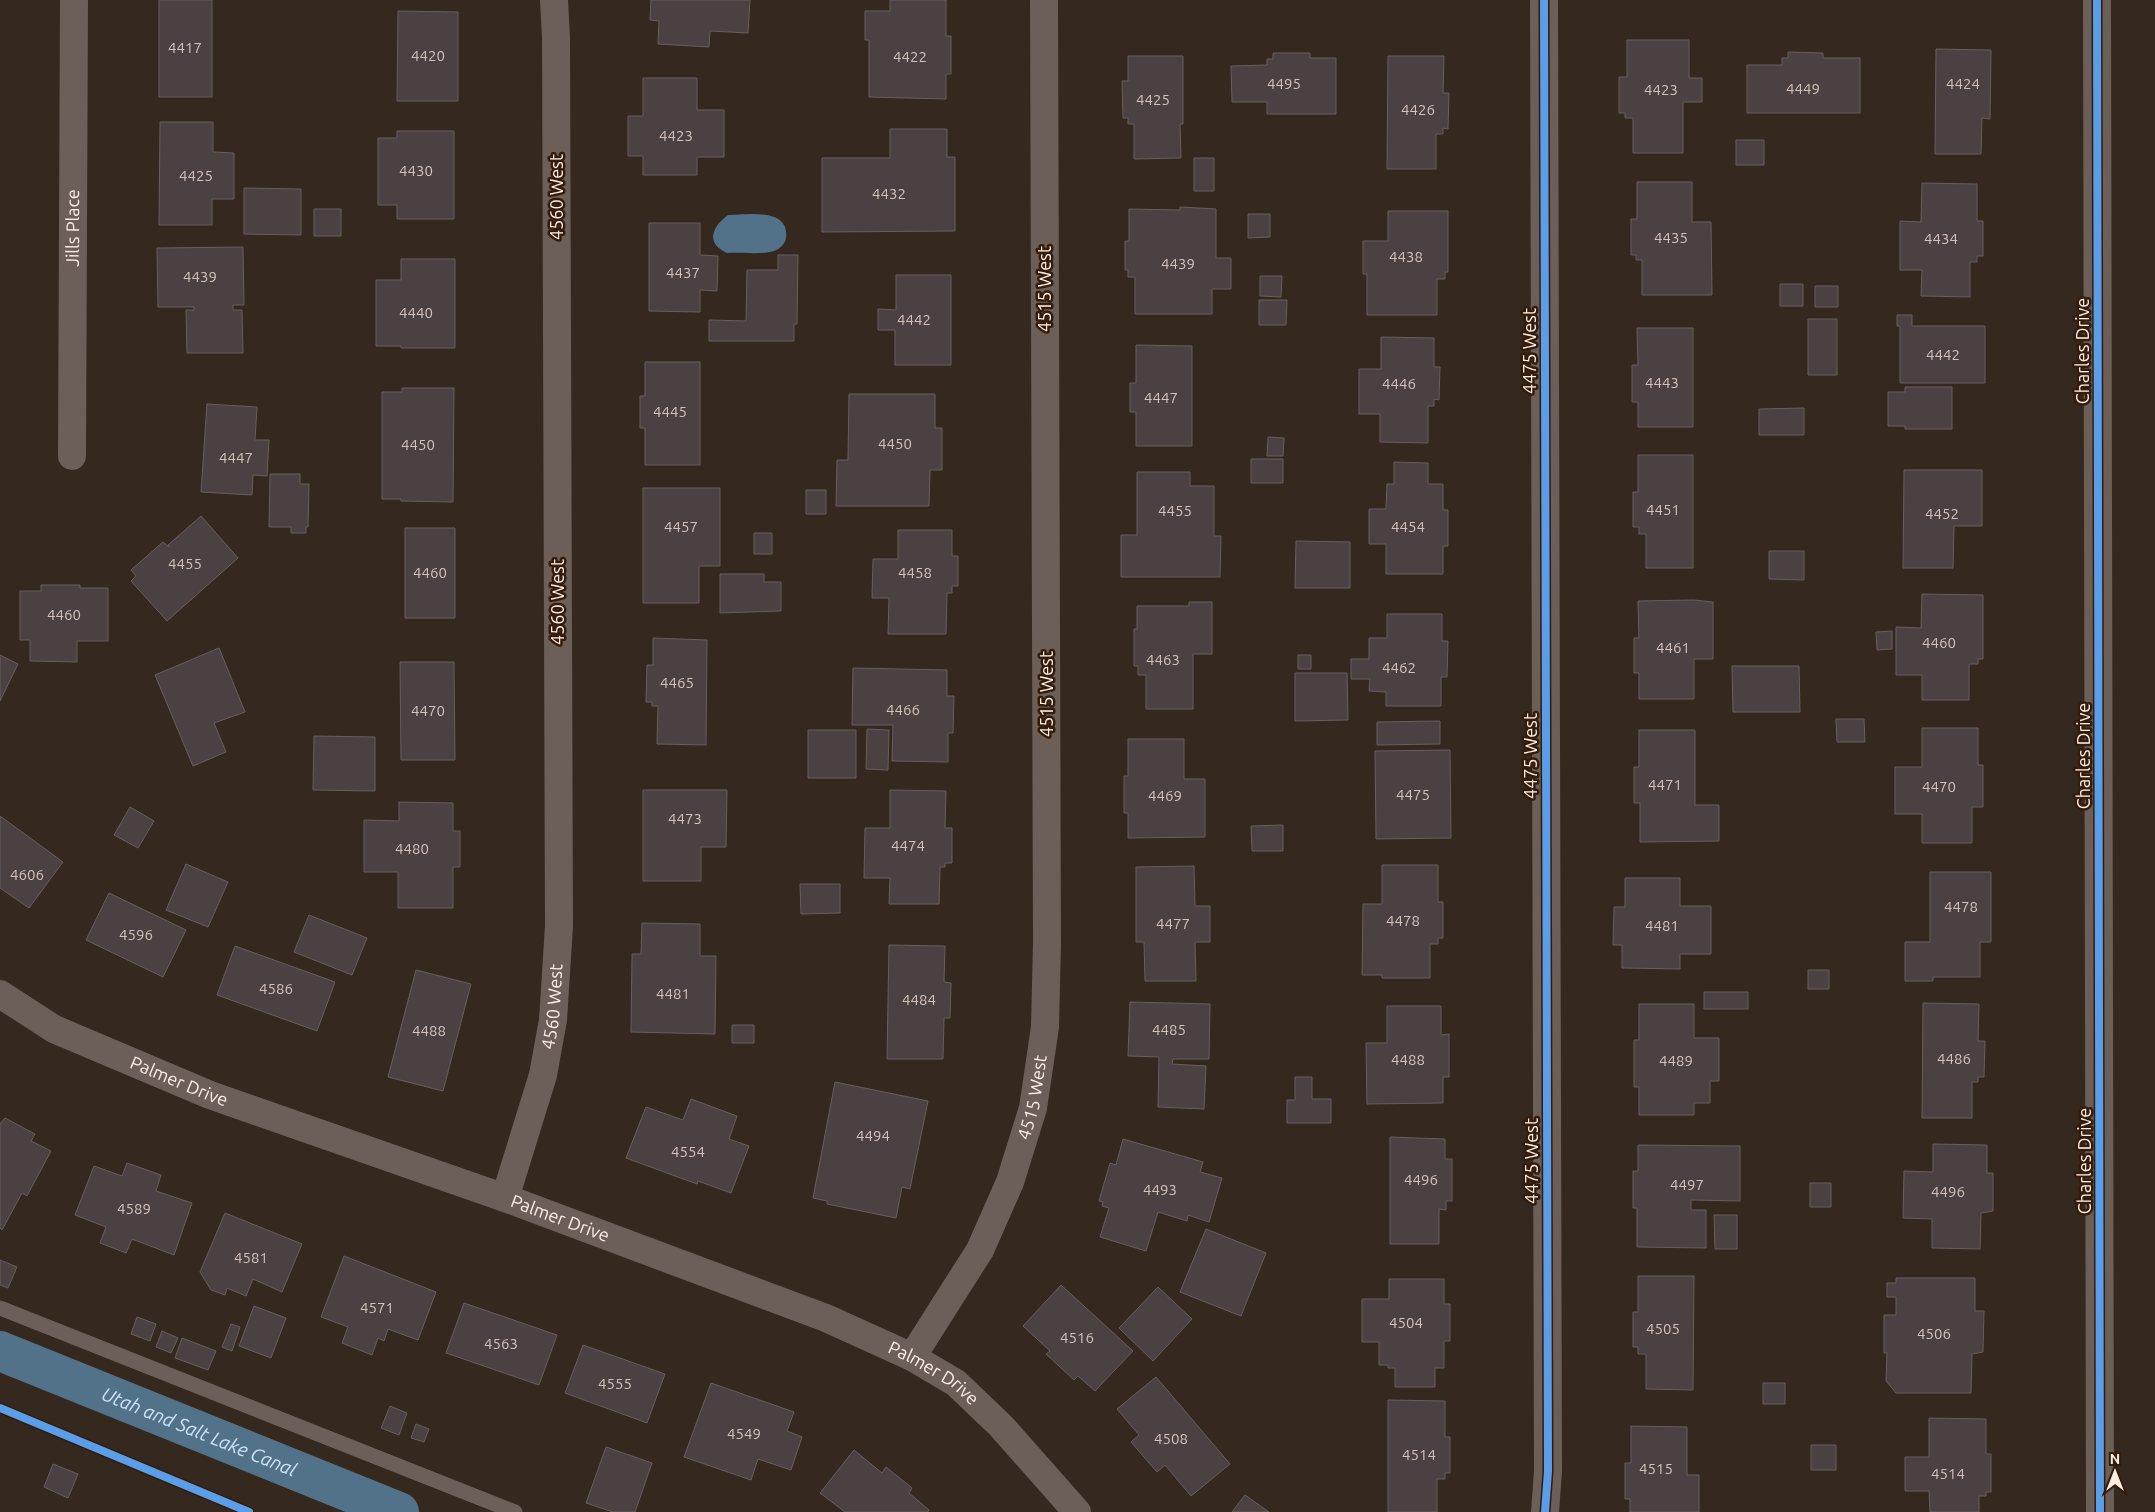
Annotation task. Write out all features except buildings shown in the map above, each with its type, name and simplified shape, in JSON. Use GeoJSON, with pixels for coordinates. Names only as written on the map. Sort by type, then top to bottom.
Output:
{"type":"FeatureCollection","features":[{"type":"Feature","properties":{"kind":"street","name":"Jills Place"},"geometry":{"type":"LineString","coordinates":[[72,456],[74,0]]}},
{"type":"Feature","properties":{"kind":"street","name":"4560 West"},"geometry":{"type":"LineString","coordinates":[[504,1198],[542,1075],[553,1020],[559,926],[556,37],[554,0]]}},
{"type":"Feature","properties":{"kind":"street","name":"4515 West"},"geometry":{"type":"LineString","coordinates":[[912,1357],[980,1250],[1010,1182],[1033,1108],[1045,1027],[1047,924],[1044,0]]}},
{"type":"Feature","properties":{"kind":"street","name":"4475 West"},"geometry":{"type":"LineString","coordinates":[[1544,0],[1548,1471],[1545,1512]]}},
{"type":"Feature","properties":{"kind":"street","name":"Charles Drive"},"geometry":{"type":"LineString","coordinates":[[2097,0],[2100,1512]]}},
{"type":"Feature","properties":{"kind":"street","name":"Palmer Drive"},"geometry":{"type":"LineString","coordinates":[[0,994],[54,1029],[210,1094],[504,1198],[826,1318],[912,1357],[956,1382],[1001,1426],[1077,1512]]}},
{"type":"Feature","properties":{"kind":"lane"},"geometry":{"type":"LineString","coordinates":[[0,1308],[515,1512]]}},
{"type":"Feature","properties":{"kind":"water"},"geometry":{"type":"Polygon","coordinates":[[[756,214],[774,217],[781,221],[785,228],[785,242],[778,249],[769,252],[727,253],[716,245],[713,235],[718,225],[728,215],[756,214]]]}},
{"type":"Feature","properties":{"kind":"waterway","name":"Utah and Salt Lake Canal"},"geometry":{"type":"LineString","coordinates":[[0,1351],[399,1512]]}},
{"type":"Feature","properties":{"kind":"cycle path"},"geometry":{"type":"LineString","coordinates":[[1544,0],[1548,1471],[1545,1512]]}},
{"type":"Feature","properties":{"kind":"cycle path"},"geometry":{"type":"LineString","coordinates":[[2097,0],[2100,1512]]}},
{"type":"Feature","properties":{"kind":"cycle path"},"geometry":{"type":"LineString","coordinates":[[0,1408],[249,1512]]}}]}
